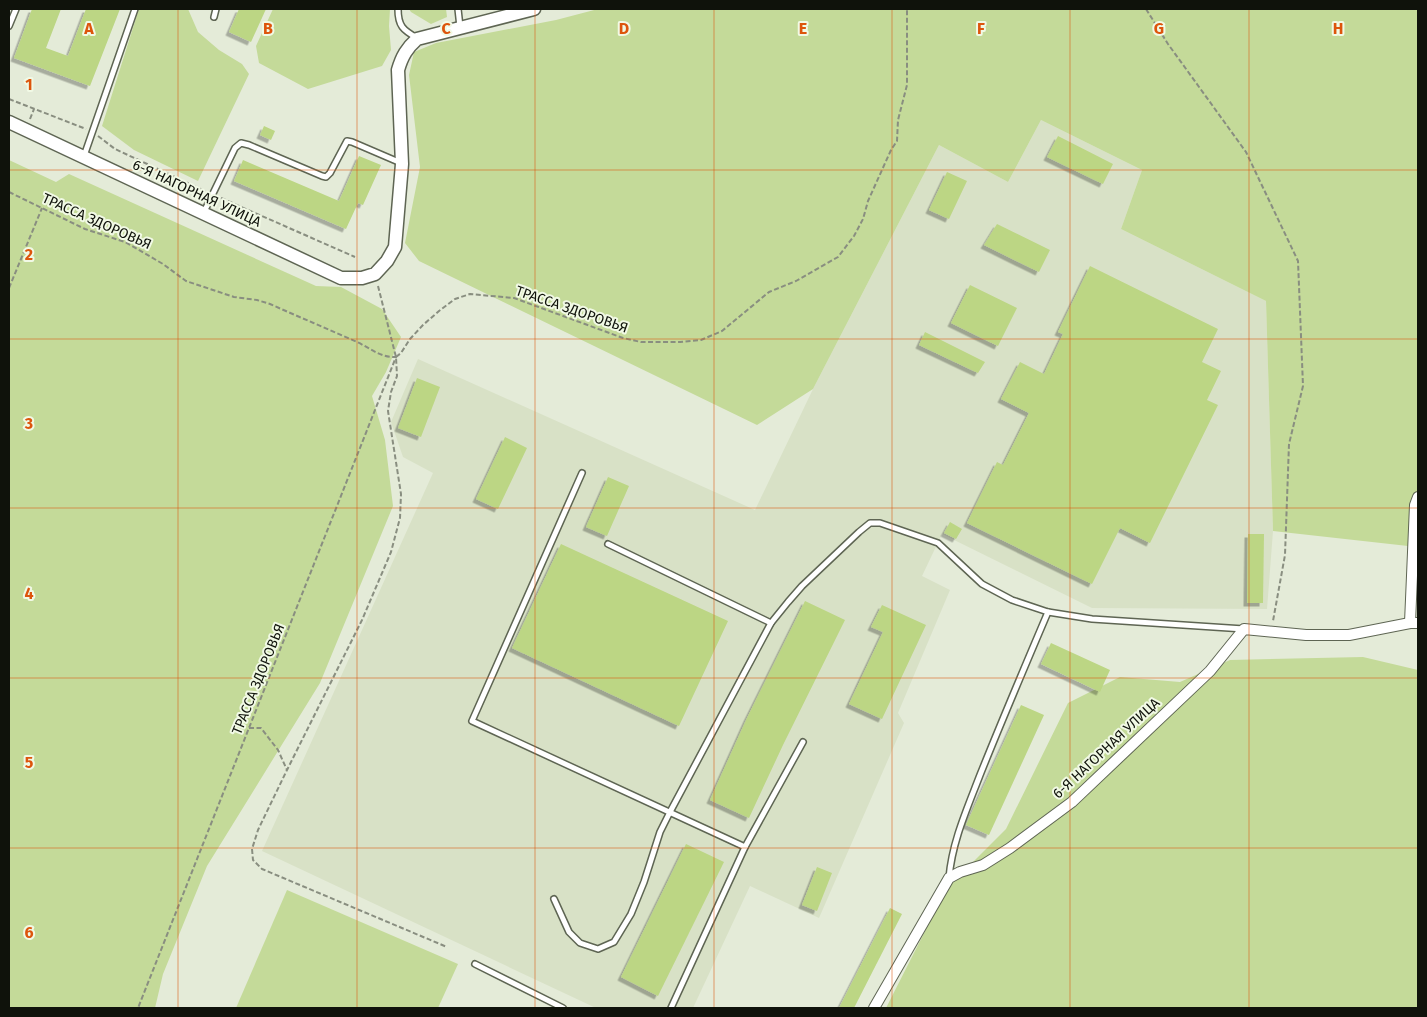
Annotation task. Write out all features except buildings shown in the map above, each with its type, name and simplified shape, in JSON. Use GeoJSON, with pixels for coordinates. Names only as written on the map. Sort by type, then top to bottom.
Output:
{"type":"FeatureCollection","features":[{"type":"Feature","properties":{"kind":"street"},"geometry":{"type":"LineString","coordinates":[[375,274],[387,261],[395,247],[402,164],[398,70],[401,59],[408,47],[417,39],[534,9]]}},
{"type":"Feature","properties":{"kind":"street","name":"6-Я НАГОРНАЯ УЛИЦА"},"geometry":{"type":"LineString","coordinates":[[9,122],[341,278],[362,278],[375,274]]}},
{"type":"Feature","properties":{"kind":"street"},"geometry":{"type":"LineString","coordinates":[[1244,629],[1306,635],[1349,635],[1414,623],[1415,505],[1418,497]]}},
{"type":"Feature","properties":{"kind":"street","name":"6-Я НАГОРНАЯ УЛИЦА"},"geometry":{"type":"LineString","coordinates":[[948,878],[983,865],[1010,848],[1072,802],[1210,671],[1244,629]]}},
{"type":"Feature","properties":{"kind":"street"},"geometry":{"type":"LineString","coordinates":[[874,1008],[948,878]]}},
{"type":"Feature","properties":{"kind":"lane"},"geometry":{"type":"LineString","coordinates":[[9,26],[16,9]]}},
{"type":"Feature","properties":{"kind":"lane"},"geometry":{"type":"LineString","coordinates":[[84,156],[135,9]]}},
{"type":"Feature","properties":{"kind":"lane"},"geometry":{"type":"LineString","coordinates":[[214,17],[216,9]]}},
{"type":"Feature","properties":{"kind":"lane"},"geometry":{"type":"LineString","coordinates":[[398,9],[398,19],[403,30],[417,39]]}},
{"type":"Feature","properties":{"kind":"lane"},"geometry":{"type":"LineString","coordinates":[[458,9],[460,28]]}},
{"type":"Feature","properties":{"kind":"lane"},"geometry":{"type":"LineString","coordinates":[[204,212],[235,148],[241,143],[326,177],[330,173],[346,141],[402,164]]}},
{"type":"Feature","properties":{"kind":"lane"},"geometry":{"type":"LineString","coordinates":[[582,473],[472,721],[745,847]]}},
{"type":"Feature","properties":{"kind":"lane"},"geometry":{"type":"LineString","coordinates":[[554,899],[569,932],[580,943],[598,949],[614,942],[631,914],[644,882],[660,832],[771,622],[802,586],[870,524],[880,523],[938,543],[982,584],[1012,600],[1048,612],[1092,620],[1244,629]]}},
{"type":"Feature","properties":{"kind":"lane"},"geometry":{"type":"LineString","coordinates":[[608,544],[771,622]]}},
{"type":"Feature","properties":{"kind":"lane"},"geometry":{"type":"LineString","coordinates":[[948,878],[959,828],[1048,612]]}},
{"type":"Feature","properties":{"kind":"lane"},"geometry":{"type":"LineString","coordinates":[[671,1008],[745,847],[803,742]]}},
{"type":"Feature","properties":{"kind":"lane"},"geometry":{"type":"LineString","coordinates":[[475,964],[563,1008]]}},
{"type":"Feature","properties":{"kind":"path","name":"ТРАССА ЗДОРОВЬЯ"},"geometry":{"type":"LineString","coordinates":[[9,192],[85,229],[125,242],[163,264],[186,281],[234,297],[270,304],[390,357],[396,357],[401,354],[410,339],[423,325],[455,298],[470,294],[514,298],[623,338],[641,342],[701,340],[722,331],[769,292],[796,281],[838,257],[854,236],[891,150],[897,141],[898,120],[907,86],[907,9]]}},
{"type":"Feature","properties":{"kind":"path"},"geometry":{"type":"LineString","coordinates":[[1146,9],[1168,44],[1246,152],[1298,261],[1304,386],[1289,444],[1286,555],[1271,631]]}},
{"type":"Feature","properties":{"kind":"path"},"geometry":{"type":"LineString","coordinates":[[9,99],[92,132],[115,149],[213,195],[355,257]]}},
{"type":"Feature","properties":{"kind":"path"},"geometry":{"type":"LineString","coordinates":[[27,124],[34,110]]}},
{"type":"Feature","properties":{"kind":"path"},"geometry":{"type":"LineString","coordinates":[[9,288],[42,208]]}},
{"type":"Feature","properties":{"kind":"path"},"geometry":{"type":"LineString","coordinates":[[375,274],[396,357],[397,376],[391,392],[388,411],[401,494],[400,518],[391,552],[362,620],[258,830],[252,849],[253,860],[262,868],[447,947]]}},
{"type":"Feature","properties":{"kind":"path","name":"ТРАССА ЗДОРОВЬЯ"},"geometry":{"type":"LineString","coordinates":[[138,1008],[396,357]]}},
{"type":"Feature","properties":{"kind":"path"},"geometry":{"type":"LineString","coordinates":[[249,728],[261,728],[278,750],[287,770]]}},
{"type":"Feature","properties":{"kind":"shaded area"},"geometry":{"type":"Polygon","coordinates":[[[1041,120],[1142,170],[1121,229],[1266,301],[1273,531],[1267,609],[1092,608],[942,534],[922,576],[950,590],[898,713],[904,723],[819,918],[750,886],[693,1008],[596,1008],[262,851],[433,473],[403,457],[391,422],[418,359],[755,510],[813,389],[939,145],[1008,182],[1041,120]]]}},
{"type":"Feature","properties":{"kind":"green space"},"geometry":{"type":"Polygon","coordinates":[[[139,9],[188,9],[198,32],[219,50],[242,64],[249,74],[198,181],[134,150],[102,126],[139,9]]]}},
{"type":"Feature","properties":{"kind":"green space"},"geometry":{"type":"Polygon","coordinates":[[[273,9],[390,9],[391,50],[382,66],[308,89],[259,63],[256,46],[273,9]]]}},
{"type":"Feature","properties":{"kind":"green space"},"geometry":{"type":"Polygon","coordinates":[[[409,9],[446,9],[447,17],[431,24],[409,9]]]}},
{"type":"Feature","properties":{"kind":"green space"},"geometry":{"type":"Polygon","coordinates":[[[598,9],[1418,9],[1418,546],[1273,531],[1266,301],[1121,229],[1142,170],[1041,120],[1008,182],[939,145],[813,389],[757,425],[419,261],[405,243],[420,167],[409,75],[414,52],[436,43],[556,20],[598,9]]]}},
{"type":"Feature","properties":{"kind":"green space"},"geometry":{"type":"Polygon","coordinates":[[[9,160],[56,182],[69,174],[316,286],[341,287],[382,309],[401,337],[386,372],[372,396],[385,440],[393,506],[320,683],[207,866],[163,974],[155,1008],[9,1008],[9,160]]]}},
{"type":"Feature","properties":{"kind":"green space"},"geometry":{"type":"Polygon","coordinates":[[[1363,657],[1418,670],[1418,1008],[886,1008],[947,888],[1006,829],[1068,703],[1120,677],[1180,682],[1230,660],[1363,657]]]}},
{"type":"Feature","properties":{"kind":"green space"},"geometry":{"type":"Polygon","coordinates":[[[287,890],[458,964],[438,1008],[236,1008],[287,890]]]}}]}
